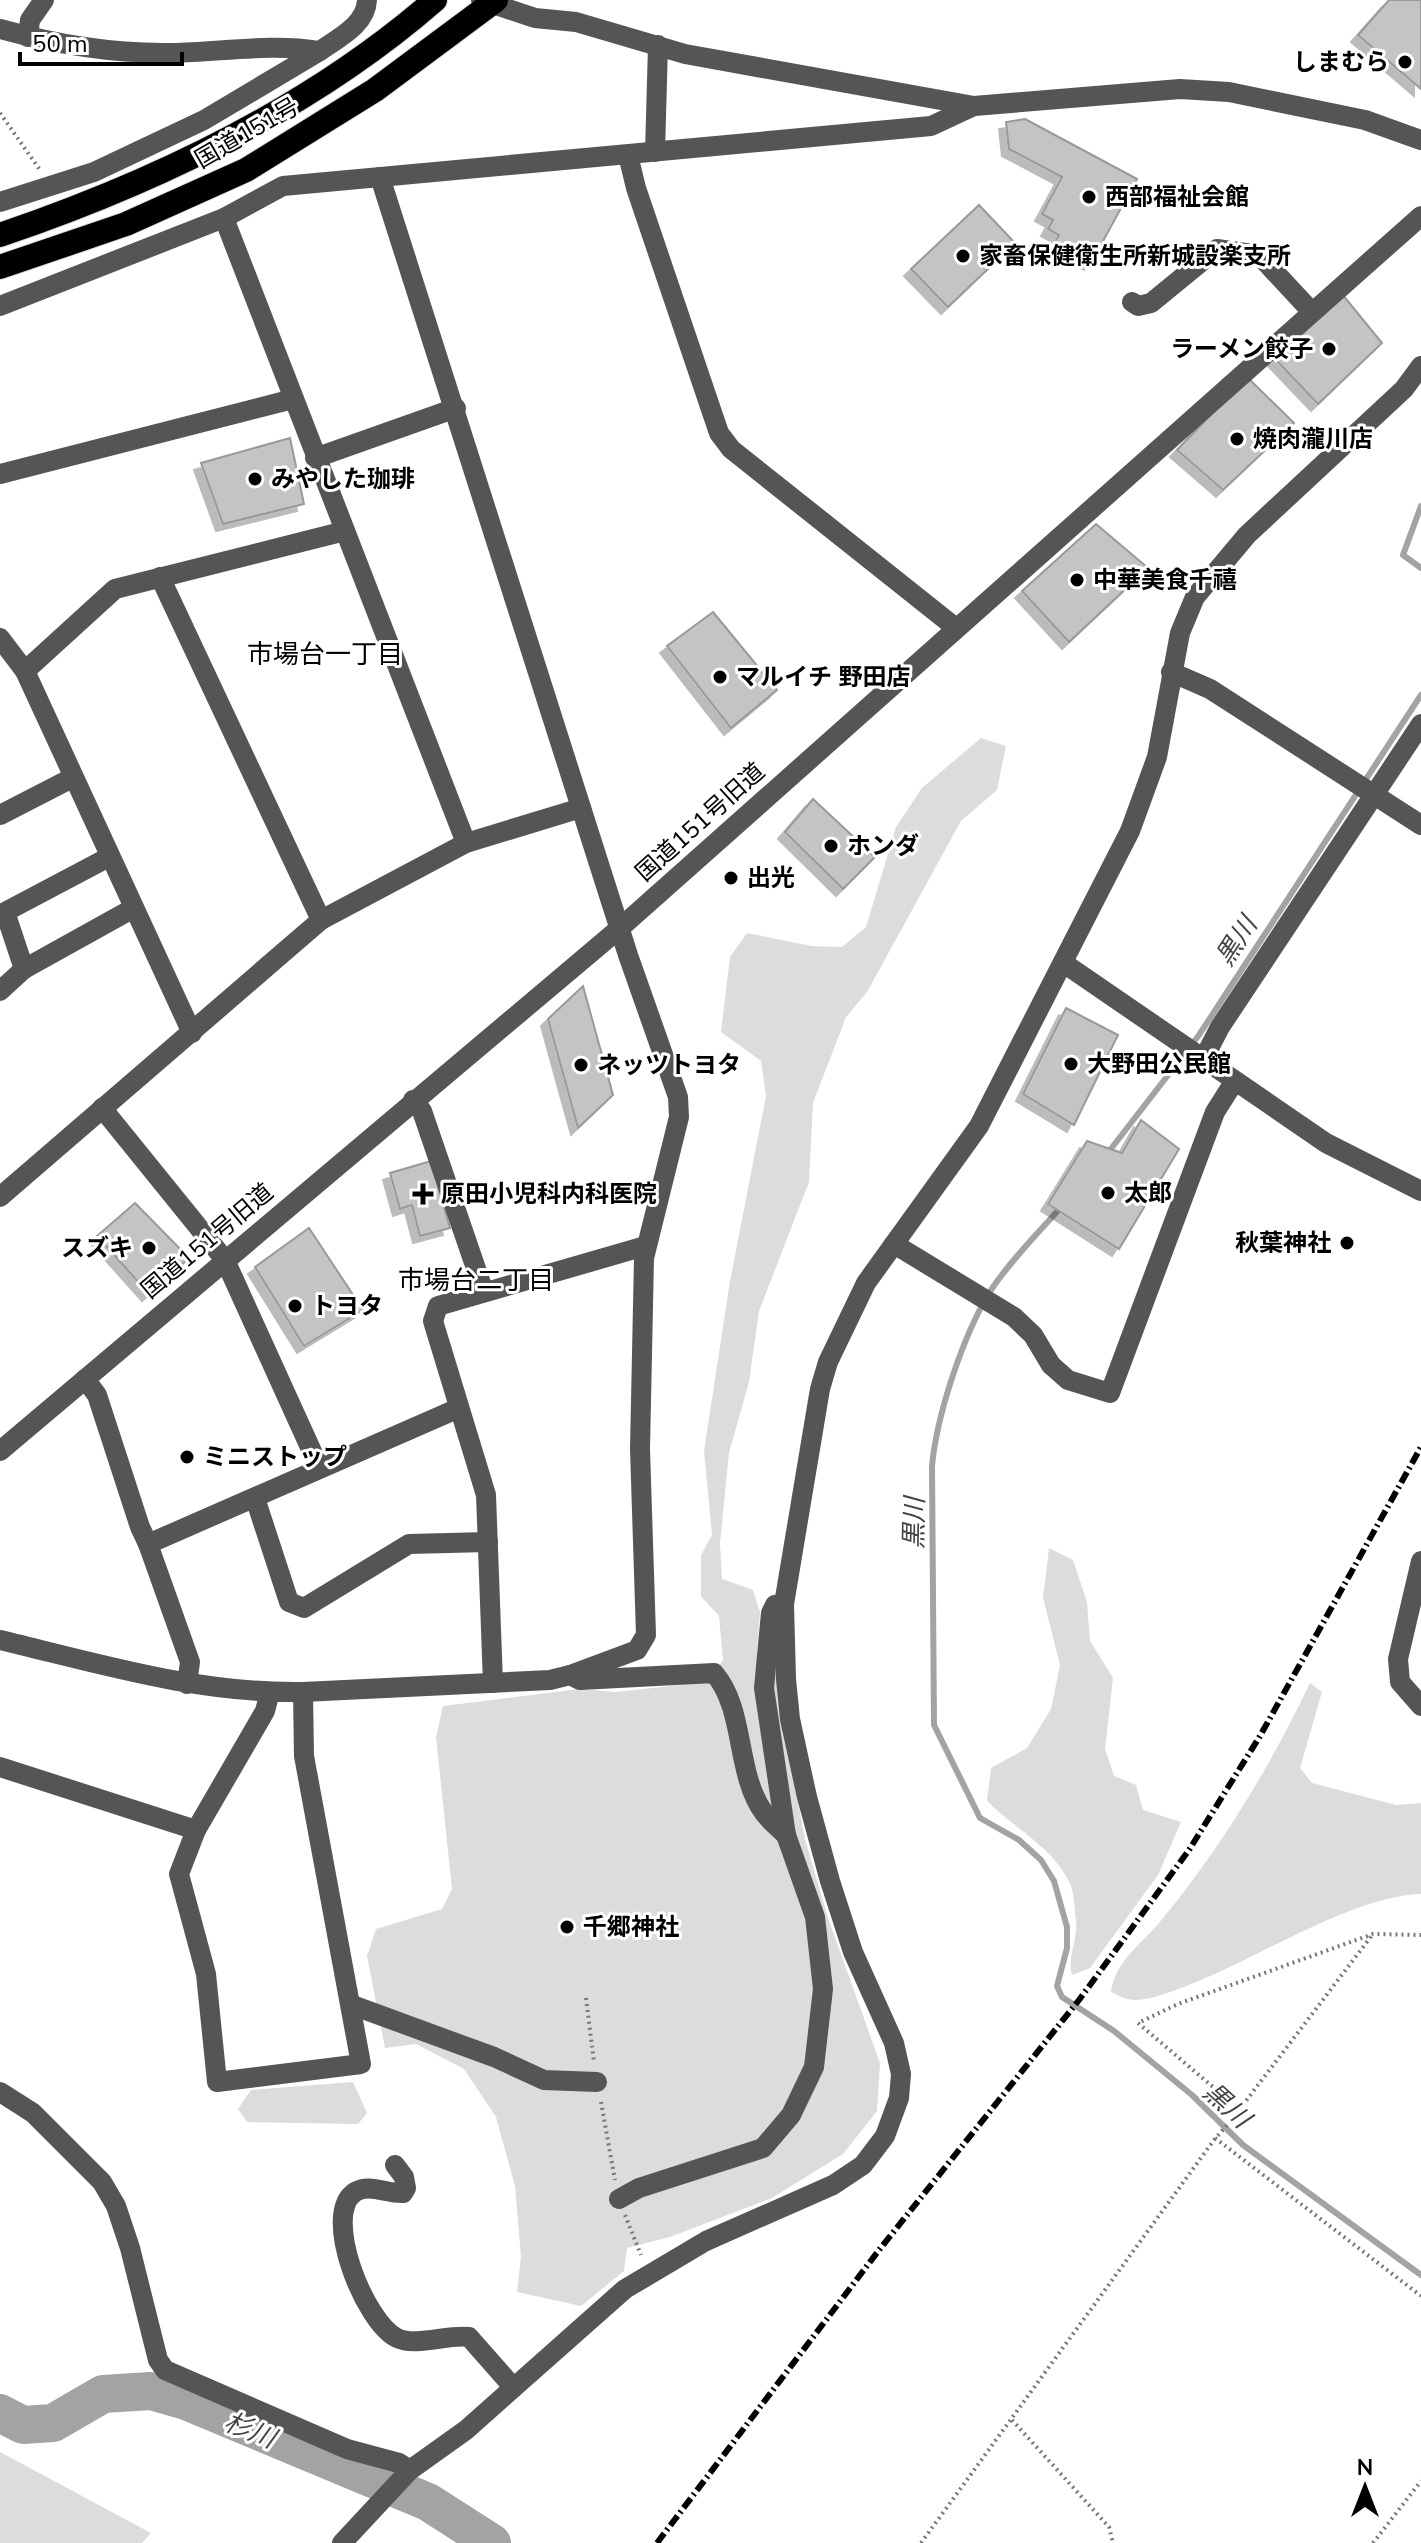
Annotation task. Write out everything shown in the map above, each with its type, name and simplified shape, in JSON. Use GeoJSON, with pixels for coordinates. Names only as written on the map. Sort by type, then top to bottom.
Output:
{"type":"FeatureCollection","features":[{"type":"Feature","properties":{"kind":"highway","name":"国道151号"},"geometry":{"type":"LineString","coordinates":[[0,235],[116,191],[292,105],[353,66],[435,0]]}},
{"type":"Feature","properties":{"kind":"highway","name":"国道151号"},"geometry":{"type":"LineString","coordinates":[[0,267],[126,224],[246,170],[375,90],[490,1]]}},
{"type":"Feature","properties":{"kind":"street"},"geometry":{"type":"LineString","coordinates":[[28,37],[30,20],[44,0]]}},
{"type":"Feature","properties":{"kind":"street"},"geometry":{"type":"LineString","coordinates":[[0,202],[94,172],[204,120],[356,26],[367,10],[367,0]]}},
{"type":"Feature","properties":{"kind":"street"},"geometry":{"type":"LineString","coordinates":[[490,1],[535,18],[576,22],[685,54],[974,106],[1180,89],[1229,92],[1365,120],[1421,140]]}},
{"type":"Feature","properties":{"kind":"street"},"geometry":{"type":"LineString","coordinates":[[0,29],[28,37],[119,51],[171,53],[284,45],[320,51]]}},
{"type":"Feature","properties":{"kind":"street"},"geometry":{"type":"LineString","coordinates":[[655,152],[658,45]]}},
{"type":"Feature","properties":{"kind":"street"},"geometry":{"type":"LineString","coordinates":[[0,306],[224,218],[283,186],[931,126],[974,106]]}},
{"type":"Feature","properties":{"kind":"street"},"geometry":{"type":"LineString","coordinates":[[628,155],[636,188],[719,433],[731,449],[956,628]]}},
{"type":"Feature","properties":{"kind":"street"},"geometry":{"type":"LineString","coordinates":[[0,1640],[187,1684],[303,1692],[550,1680],[637,1650],[646,1635],[640,1449],[645,1246],[679,1117],[678,1097],[581,808],[380,177]]}},
{"type":"Feature","properties":{"kind":"street","name":"国道151号旧道"},"geometry":{"type":"LineString","coordinates":[[0,1451],[620,928],[1421,216]]}},
{"type":"Feature","properties":{"kind":"street"},"geometry":{"type":"LineString","coordinates":[[224,218],[466,843]]}},
{"type":"Feature","properties":{"kind":"street"},"geometry":{"type":"LineString","coordinates":[[1132,302],[1138,306],[1151,303],[1217,249],[1259,255],[1311,311]]}},
{"type":"Feature","properties":{"kind":"street"},"geometry":{"type":"LineString","coordinates":[[342,2543],[406,2474],[466,2430],[648,2272],[706,2241],[833,2185],[863,2165],[885,2136],[899,2098],[901,2074],[894,2043],[853,1952],[807,1797],[790,1719],[784,1604],[820,1389],[856,1302],[979,1126],[1065,964],[1130,831],[1157,757],[1180,633],[1195,597],[1247,535],[1404,389],[1421,366]]}},
{"type":"Feature","properties":{"kind":"street"},"geometry":{"type":"LineString","coordinates":[[0,474],[293,399]]}},
{"type":"Feature","properties":{"kind":"street"},"geometry":{"type":"LineString","coordinates":[[315,458],[456,408]]}},
{"type":"Feature","properties":{"kind":"street"},"geometry":{"type":"LineString","coordinates":[[25,671],[115,589],[345,531]]}},
{"type":"Feature","properties":{"kind":"street"},"geometry":{"type":"LineString","coordinates":[[160,577],[321,920]]}},
{"type":"Feature","properties":{"kind":"street"},"geometry":{"type":"LineString","coordinates":[[0,638],[25,671],[132,909],[192,1033]]}},
{"type":"Feature","properties":{"kind":"street"},"geometry":{"type":"LineString","coordinates":[[1171,672],[1210,689],[1421,825]]}},
{"type":"Feature","properties":{"kind":"street"},"geometry":{"type":"LineString","coordinates":[[1203,1057],[1421,724]]}},
{"type":"Feature","properties":{"kind":"street"},"geometry":{"type":"LineString","coordinates":[[0,815],[72,778]]}},
{"type":"Feature","properties":{"kind":"street"},"geometry":{"type":"LineString","coordinates":[[0,1197],[321,920],[466,843],[581,808]]}},
{"type":"Feature","properties":{"kind":"street"},"geometry":{"type":"LineString","coordinates":[[24,969],[5,912],[109,857]]}},
{"type":"Feature","properties":{"kind":"street"},"geometry":{"type":"LineString","coordinates":[[0,991],[24,969],[132,909]]}},
{"type":"Feature","properties":{"kind":"street"},"geometry":{"type":"LineString","coordinates":[[1065,964],[1326,1143],[1421,1191]]}},
{"type":"Feature","properties":{"kind":"street"},"geometry":{"type":"LineString","coordinates":[[894,1244],[1014,1317],[1033,1335],[1051,1365],[1068,1380],[1110,1393],[1215,1112],[1234,1082]]}},
{"type":"Feature","properties":{"kind":"street"},"geometry":{"type":"LineString","coordinates":[[413,1100],[422,1111],[484,1292]]}},
{"type":"Feature","properties":{"kind":"street"},"geometry":{"type":"LineString","coordinates":[[102,1108],[225,1260],[319,1467]]}},
{"type":"Feature","properties":{"kind":"street"},"geometry":{"type":"LineString","coordinates":[[493,1683],[486,1495],[433,1321],[438,1306],[645,1246]]}},
{"type":"Feature","properties":{"kind":"street"},"geometry":{"type":"LineString","coordinates":[[85,1379],[97,1395],[140,1527],[190,1662],[187,1684]]}},
{"type":"Feature","properties":{"kind":"street"},"geometry":{"type":"LineString","coordinates":[[148,1544],[459,1408]]}},
{"type":"Feature","properties":{"kind":"street"},"geometry":{"type":"LineString","coordinates":[[255,1498],[289,1602],[304,1608],[409,1544],[488,1542]]}},
{"type":"Feature","properties":{"kind":"street"},"geometry":{"type":"LineString","coordinates":[[1421,1561],[1398,1659],[1400,1682],[1421,1706]]}},
{"type":"Feature","properties":{"kind":"street"},"geometry":{"type":"LineString","coordinates":[[619,2199],[639,2188],[763,2148],[791,2115],[814,2067],[823,1989],[815,1917],[786,1835],[764,1688],[771,1613],[775,1605],[784,1604]]}},
{"type":"Feature","properties":{"kind":"street"},"geometry":{"type":"LineString","coordinates":[[570,1675],[580,1680],[714,1673],[724,1685],[748,1773],[763,1811],[786,1835]]}},
{"type":"Feature","properties":{"kind":"street"},"geometry":{"type":"LineString","coordinates":[[270,1692],[265,1711],[196,1830],[179,1874],[206,1974],[217,2082],[361,2064],[304,1756],[303,1692]]}},
{"type":"Feature","properties":{"kind":"street"},"geometry":{"type":"LineString","coordinates":[[0,1767],[196,1830]]}},
{"type":"Feature","properties":{"kind":"street"},"geometry":{"type":"LineString","coordinates":[[352,2005],[494,2057],[544,2080],[597,2082]]}},
{"type":"Feature","properties":{"kind":"street"},"geometry":{"type":"LineString","coordinates":[[0,2092],[33,2113],[102,2182],[116,2206],[158,2360],[165,2370],[347,2449],[399,2463],[406,2474]]}},
{"type":"Feature","properties":{"kind":"street"},"geometry":{"type":"LineString","coordinates":[[395,2165],[404,2177],[406,2188],[403,2193],[362,2188],[351,2194],[346,2203],[344,2219],[351,2274],[358,2292],[393,2336],[405,2340],[469,2337],[513,2387]]}},
{"type":"Feature","properties":{"kind":"path"},"geometry":{"type":"LineString","coordinates":[[0,113],[41,173],[45,188]]}},
{"type":"Feature","properties":{"kind":"path"},"geometry":{"type":"LineString","coordinates":[[921,2543],[1214,2139],[1240,2110],[1373,1934]]}},
{"type":"Feature","properties":{"kind":"path"},"geometry":{"type":"LineString","coordinates":[[1240,2110],[1138,2023],[1178,2004],[1373,1934],[1421,1935]]}},
{"type":"Feature","properties":{"kind":"path"},"geometry":{"type":"LineString","coordinates":[[1214,2139],[1421,2296]]}},
{"type":"Feature","properties":{"kind":"path"},"geometry":{"type":"LineString","coordinates":[[619,2199],[648,2272]]}},
{"type":"Feature","properties":{"kind":"path"},"geometry":{"type":"LineString","coordinates":[[1012,2420],[1109,2527],[1113,2543]]}},
{"type":"Feature","properties":{"kind":"path"},"geometry":{"type":"LineString","coordinates":[[1373,2543],[1421,2481]]}},
{"type":"Feature","properties":{"kind":"shaded area"},"geometry":{"type":"Polygon","coordinates":[[[981,738],[1006,746],[997,790],[961,821],[867,992],[846,1017],[813,1103],[809,1182],[759,1311],[749,1382],[729,1453],[720,1544],[722,1579],[753,1590],[760,1612],[757,1652],[777,1665],[779,1701],[805,1839],[828,1918],[880,2063],[877,2111],[843,2154],[772,2198],[670,2237],[627,2248],[624,2271],[581,2306],[517,2292],[521,2257],[515,2186],[496,2117],[464,2069],[416,2044],[385,2048],[367,1956],[376,1929],[442,1909],[452,1889],[436,1737],[443,1706],[579,1689],[616,1692],[707,1682],[723,1660],[719,1616],[701,1596],[701,1555],[712,1535],[704,1451],[730,1281],[766,1096],[761,1061],[721,1032],[730,957],[747,933],[811,946],[842,947],[866,927],[896,827],[922,788],[981,738]]]}},
{"type":"Feature","properties":{"kind":"shaded area"},"geometry":{"type":"Polygon","coordinates":[[[1049,1548],[1073,1560],[1087,1602],[1090,1641],[1113,1678],[1105,1749],[1114,1776],[1136,1785],[1143,1810],[1181,1822],[1158,1875],[1090,1968],[1072,1975],[1076,1927],[1070,1884],[1044,1849],[987,1801],[991,1768],[1027,1748],[1051,1709],[1060,1665],[1043,1598],[1049,1548]]]}},
{"type":"Feature","properties":{"kind":"shaded area"},"geometry":{"type":"Polygon","coordinates":[[[1310,1683],[1322,1692],[1300,1768],[1312,1783],[1396,1805],[1421,1803],[1421,1894],[1363,1906],[1332,1918],[1208,1977],[1162,1995],[1134,2000],[1111,1992],[1123,1963],[1181,1895],[1242,1808],[1310,1683]]]}},
{"type":"Feature","properties":{"kind":"shaded area"},"geometry":{"type":"Polygon","coordinates":[[[353,2082],[367,2113],[358,2124],[247,2122],[238,2109],[251,2090],[353,2082]]]}},
{"type":"Feature","properties":{"kind":"shaded area"},"geometry":{"type":"Polygon","coordinates":[[[0,2452],[151,2533],[142,2543],[0,2543],[0,2452]]]}},
{"type":"Feature","properties":{"kind":"building","name":"しまむら"},"geometry":{"type":"Polygon","coordinates":[[[1389,0],[1421,0],[1421,89],[1358,35],[1389,0]]]}},
{"type":"Feature","properties":{"kind":"building","name":"西部福祉会館"},"geometry":{"type":"Polygon","coordinates":[[[1025,119],[1137,179],[1091,263],[1054,243],[1059,235],[1048,229],[1053,220],[1042,214],[1062,177],[1009,149],[1006,122],[1025,119]]]}},
{"type":"Feature","properties":{"kind":"building","name":"家畜保健衛生所新城設楽支所"},"geometry":{"type":"Polygon","coordinates":[[[979,205],[1015,243],[948,307],[911,269],[979,205]]]}},
{"type":"Feature","properties":{"kind":"building"},"geometry":{"type":"Polygon","coordinates":[[[1342,294],[1382,343],[1318,404],[1275,359],[1342,294]]]}},
{"type":"Feature","properties":{"kind":"building"},"geometry":{"type":"Polygon","coordinates":[[[1247,377],[1294,423],[1223,490],[1177,450],[1247,377]]]}},
{"type":"Feature","properties":{"kind":"building"},"geometry":{"type":"Polygon","coordinates":[[[290,438],[304,504],[223,524],[201,463],[290,438]]]}},
{"type":"Feature","properties":{"kind":"building"},"geometry":{"type":"Polygon","coordinates":[[[1096,524],[1148,568],[1069,642],[1022,591],[1096,524]]]}},
{"type":"Feature","properties":{"kind":"building"},"geometry":{"type":"Polygon","coordinates":[[[713,612],[777,690],[731,728],[667,646],[713,612]]]}},
{"type":"Feature","properties":{"kind":"building"},"geometry":{"type":"Polygon","coordinates":[[[813,799],[875,857],[843,889],[785,832],[813,799]]]}},
{"type":"Feature","properties":{"kind":"building"},"geometry":{"type":"Polygon","coordinates":[[[583,986],[613,1095],[578,1128],[548,1019],[583,986]]]}},
{"type":"Feature","properties":{"kind":"building","name":"大野田公民館"},"geometry":{"type":"Polygon","coordinates":[[[1066,1008],[1118,1035],[1074,1125],[1023,1094],[1066,1008]]]}},
{"type":"Feature","properties":{"kind":"building"},"geometry":{"type":"Polygon","coordinates":[[[1141,1120],[1179,1149],[1119,1249],[1048,1204],[1087,1141],[1122,1153],[1141,1120]]]}},
{"type":"Feature","properties":{"kind":"building"},"geometry":{"type":"Polygon","coordinates":[[[431,1161],[450,1228],[420,1236],[412,1205],[400,1209],[390,1173],[431,1161]]]}},
{"type":"Feature","properties":{"kind":"building"},"geometry":{"type":"Polygon","coordinates":[[[135,1203],[189,1258],[149,1294],[97,1236],[135,1203]]]}},
{"type":"Feature","properties":{"kind":"building"},"geometry":{"type":"Polygon","coordinates":[[[309,1228],[363,1310],[304,1346],[255,1267],[309,1228]]]}},
{"type":"Feature","properties":{"kind":"waterway","name":"黒川"},"geometry":{"type":"LineString","coordinates":[[1421,506],[1403,555],[1421,568]]}},
{"type":"Feature","properties":{"kind":"waterway","name":"黒川"},"geometry":{"type":"LineString","coordinates":[[1107,1154],[1199,1035],[1421,695]]}},
{"type":"Feature","properties":{"kind":"waterway","name":"黒川"},"geometry":{"type":"LineString","coordinates":[[1063,1205],[991,1290],[961,1352],[939,1423],[932,1466],[934,1725],[980,1818],[1019,1840],[1041,1860],[1054,1881],[1067,1927],[1067,1948],[1057,1986],[1062,1997],[1114,2031],[1192,2095],[1243,2145],[1421,2275]]}},
{"type":"Feature","properties":{"kind":"waterway","name":"杉川"},"geometry":{"type":"LineString","coordinates":[[0,2413],[23,2425],[53,2423],[103,2394],[151,2391],[186,2401],[428,2502],[492,2543]]}},
{"type":"Feature","properties":{"kind":"railway"},"geometry":{"type":"LineString","coordinates":[[657,2543],[879,2250],[1079,2000],[1189,1850],[1260,1736],[1421,1447]]}},
{"type":"Feature","properties":{"kind":"place","name":"しまむら"},"geometry":{"type":"Point","coordinates":[1405,62]}},
{"type":"Feature","properties":{"kind":"place","name":"西部福祉会館"},"geometry":{"type":"Point","coordinates":[1089,197]}},
{"type":"Feature","properties":{"kind":"place","name":"家畜保健衛生所新城設楽支所"},"geometry":{"type":"Point","coordinates":[963,256]}},
{"type":"Feature","properties":{"kind":"place","name":"ラーメン餃子"},"geometry":{"type":"Point","coordinates":[1329,349]}},
{"type":"Feature","properties":{"kind":"place","name":"焼肉瀧川店"},"geometry":{"type":"Point","coordinates":[1237,439]}},
{"type":"Feature","properties":{"kind":"place","name":"みやした珈琲"},"geometry":{"type":"Point","coordinates":[255,479]}},
{"type":"Feature","properties":{"kind":"place","name":"中華美食千禧"},"geometry":{"type":"Point","coordinates":[1077,580]}},
{"type":"Feature","properties":{"kind":"place","name":"マルイチ 野田店"},"geometry":{"type":"Point","coordinates":[720,677]}},
{"type":"Feature","properties":{"kind":"place","name":"ホンダ"},"geometry":{"type":"Point","coordinates":[831,846]}},
{"type":"Feature","properties":{"kind":"place","name":"出光"},"geometry":{"type":"Point","coordinates":[731,878]}},
{"type":"Feature","properties":{"kind":"place","name":"大野田公民館"},"geometry":{"type":"Point","coordinates":[1071,1064]}},
{"type":"Feature","properties":{"kind":"place","name":"ネッツトヨタ"},"geometry":{"type":"Point","coordinates":[581,1065]}},
{"type":"Feature","properties":{"kind":"place","name":"太郎"},"geometry":{"type":"Point","coordinates":[1108,1193]}},
{"type":"Feature","properties":{"kind":"place","name":"原田小児科内科医院"},"geometry":{"type":"Point","coordinates":[423,1194]}},
{"type":"Feature","properties":{"kind":"place","name":"秋葉神社"},"geometry":{"type":"Point","coordinates":[1347,1243]}},
{"type":"Feature","properties":{"kind":"place","name":"スズキ"},"geometry":{"type":"Point","coordinates":[149,1248]}},
{"type":"Feature","properties":{"kind":"place","name":"トヨタ"},"geometry":{"type":"Point","coordinates":[295,1306]}},
{"type":"Feature","properties":{"kind":"place","name":"ミニストップ"},"geometry":{"type":"Point","coordinates":[187,1457]}},
{"type":"Feature","properties":{"kind":"place","name":"千郷神社"},"geometry":{"type":"Point","coordinates":[567,1927]}},
{"type":"Feature","properties":{"kind":"district","name":"市場台一丁目"},"geometry":{"type":"Point","coordinates":[325,654]}},
{"type":"Feature","properties":{"kind":"district","name":"市場台二丁目"},"geometry":{"type":"Point","coordinates":[476,1280]}}]}
